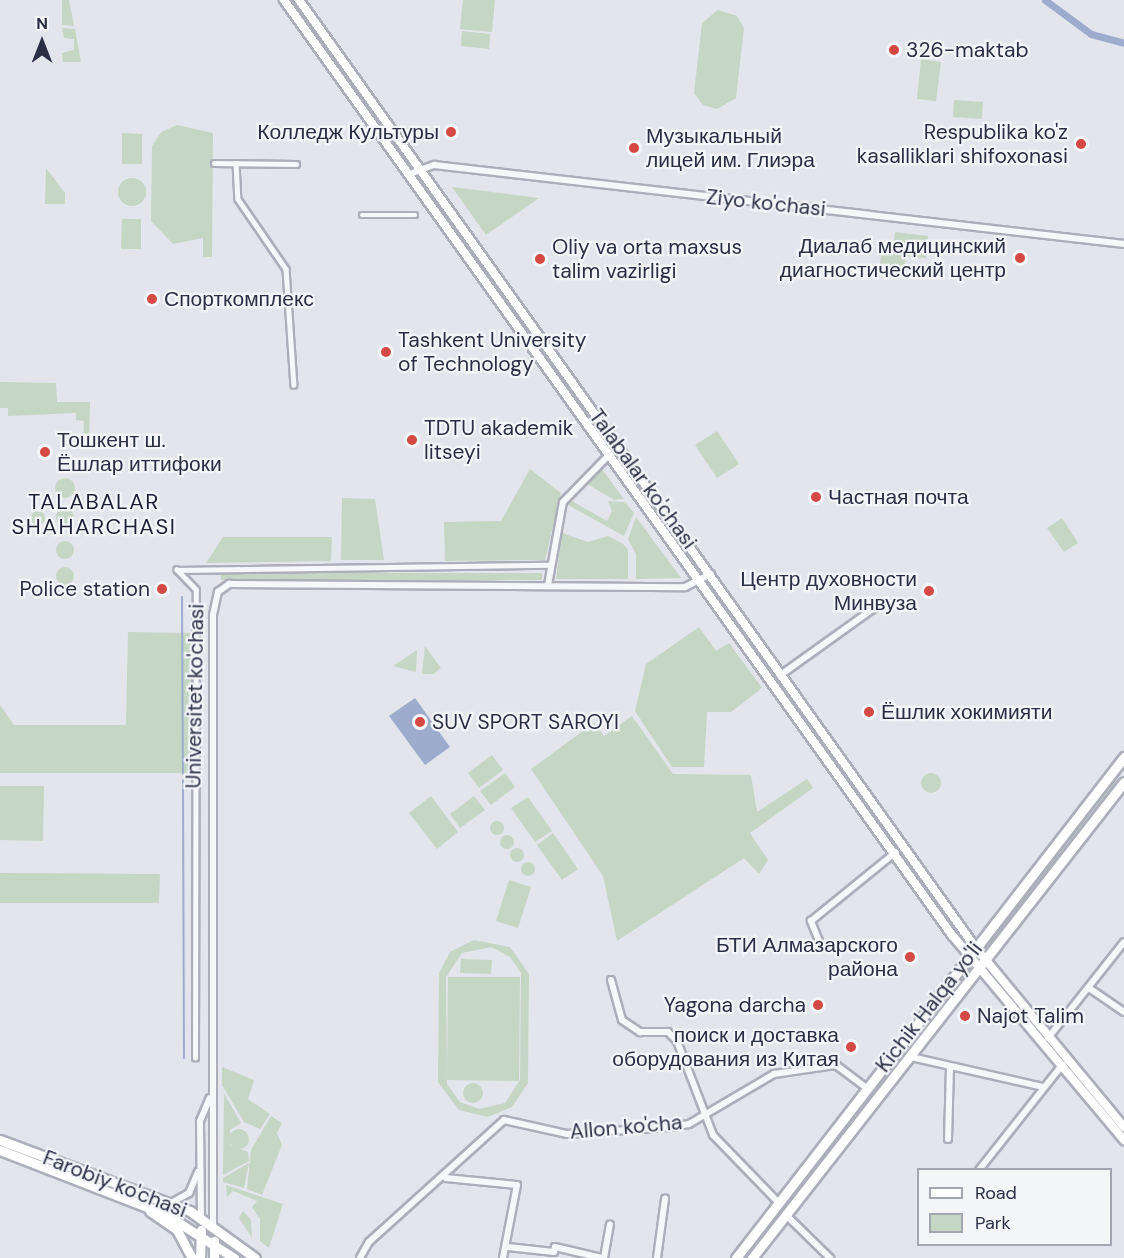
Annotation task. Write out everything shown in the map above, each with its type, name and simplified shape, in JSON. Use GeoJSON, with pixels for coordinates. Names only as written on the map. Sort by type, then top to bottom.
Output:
{"type":"FeatureCollection","features":[{"type":"Feature","properties":{"kind":"main road","name":"Talabalar ko'chasi"},"geometry":{"type":"LineString","coordinates":[[284,0],[896,852],[968,956],[1044,1043]]}},
{"type":"Feature","properties":{"kind":"main road","name":"Talabalar ko'chasi"},"geometry":{"type":"LineString","coordinates":[[299,0],[1044,1043]]}},
{"type":"Feature","properties":{"kind":"main road"},"geometry":{"type":"LineString","coordinates":[[553,376],[563,368]]}},
{"type":"Feature","properties":{"kind":"main road"},"geometry":{"type":"LineString","coordinates":[[831,762],[840,755]]}},
{"type":"Feature","properties":{"kind":"main road","name":"Kichik Halqa yo'li"},"geometry":{"type":"LineString","coordinates":[[736,1258],[968,956],[1123,760]]}},
{"type":"Feature","properties":{"kind":"main road","name":"Kichik Halqa yo'li"},"geometry":{"type":"LineString","coordinates":[[752,1258],[853,1132],[1124,782]]}},
{"type":"Feature","properties":{"kind":"main road"},"geometry":{"type":"LineString","coordinates":[[896,852],[905,846]]}},
{"type":"Feature","properties":{"kind":"main road"},"geometry":{"type":"LineString","coordinates":[[1044,1043],[1124,1127]]}},
{"type":"Feature","properties":{"kind":"main road"},"geometry":{"type":"LineString","coordinates":[[1064,1063],[1124,1140]]}},
{"type":"Feature","properties":{"kind":"main road"},"geometry":{"type":"LineString","coordinates":[[840,1123],[853,1132]]}},
{"type":"Feature","properties":{"kind":"main road","name":"Farobiy ko'chasi"},"geometry":{"type":"LineString","coordinates":[[0,1140],[171,1203],[201,1218],[255,1258]]}},
{"type":"Feature","properties":{"kind":"main road","name":"Farobiy ko'chasi"},"geometry":{"type":"LineString","coordinates":[[0,1150],[144,1206],[201,1233],[234,1258]]}},
{"type":"Feature","properties":{"kind":"main road"},"geometry":{"type":"LineString","coordinates":[[144,1206],[177,1230],[192,1258]]}},
{"type":"Feature","properties":{"kind":"main road"},"geometry":{"type":"LineString","coordinates":[[200,1258],[201,1218]]}},
{"type":"Feature","properties":{"kind":"main road"},"geometry":{"type":"LineString","coordinates":[[201,1233],[213,1227],[213,1258]]}},
{"type":"Feature","properties":{"kind":"street"},"geometry":{"type":"LineString","coordinates":[[214,163],[296,164]]}},
{"type":"Feature","properties":{"kind":"street"},"geometry":{"type":"LineString","coordinates":[[236,163],[238,199],[286,268],[286,300],[294,385]]}},
{"type":"Feature","properties":{"kind":"street","name":"Ziyo ko'chasi"},"geometry":{"type":"LineString","coordinates":[[410,174],[420,168],[434,165],[1124,244]]}},
{"type":"Feature","properties":{"kind":"street"},"geometry":{"type":"LineString","coordinates":[[362,215],[415,215]]}},
{"type":"Feature","properties":{"kind":"street"},"geometry":{"type":"LineString","coordinates":[[286,300],[312,300]]}},
{"type":"Feature","properties":{"kind":"street"},"geometry":{"type":"LineString","coordinates":[[548,585],[549,565],[566,495],[610,454]]}},
{"type":"Feature","properties":{"kind":"street","name":"Universitet ko'chasi"},"geometry":{"type":"LineString","coordinates":[[195,1058],[196,590],[177,570],[549,565]]}},
{"type":"Feature","properties":{"kind":"street"},"geometry":{"type":"LineString","coordinates":[[701,581],[711,574]]}},
{"type":"Feature","properties":{"kind":"street","name":"Universitet ko'chasi"},"geometry":{"type":"LineString","coordinates":[[213,1227],[213,615],[218,592],[229,584],[685,587],[701,581]]}},
{"type":"Feature","properties":{"kind":"street"},"geometry":{"type":"LineString","coordinates":[[782,674],[877,606]]}},
{"type":"Feature","properties":{"kind":"street"},"geometry":{"type":"LineString","coordinates":[[819,941],[811,921],[896,852]]}},
{"type":"Feature","properties":{"kind":"street"},"geometry":{"type":"LineString","coordinates":[[1044,1043],[1124,942]]}},
{"type":"Feature","properties":{"kind":"street"},"geometry":{"type":"LineString","coordinates":[[611,980],[622,1020],[640,1032],[668,1032],[677,1041],[702,1115],[713,1135],[779,1203]]}},
{"type":"Feature","properties":{"kind":"street"},"geometry":{"type":"LineString","coordinates":[[1089,988],[1124,1012]]}},
{"type":"Feature","properties":{"kind":"street"},"geometry":{"type":"LineString","coordinates":[[911,1057],[1043,1087]]}},
{"type":"Feature","properties":{"kind":"street"},"geometry":{"type":"LineString","coordinates":[[981,1168],[1064,1063]]}},
{"type":"Feature","properties":{"kind":"street","name":"Allon ko'cha"},"geometry":{"type":"LineString","coordinates":[[446,1178],[495,1125],[510,1119],[567,1134],[672,1127],[702,1115],[774,1074],[836,1065],[866,1088]]}},
{"type":"Feature","properties":{"kind":"street"},"geometry":{"type":"LineString","coordinates":[[948,1139],[950,1067]]}},
{"type":"Feature","properties":{"kind":"street","name":"Universitet ko'chasi"},"geometry":{"type":"LineString","coordinates":[[201,1218],[200,1121],[212,1095]]}},
{"type":"Feature","properties":{"kind":"street"},"geometry":{"type":"LineString","coordinates":[[171,1203],[189,1193],[199,1171]]}},
{"type":"Feature","properties":{"kind":"street"},"geometry":{"type":"LineString","coordinates":[[360,1258],[374,1238],[446,1178],[517,1185],[508,1247],[503,1258]]}},
{"type":"Feature","properties":{"kind":"street"},"geometry":{"type":"LineString","coordinates":[[657,1258],[664,1199]]}},
{"type":"Feature","properties":{"kind":"street"},"geometry":{"type":"LineString","coordinates":[[786,1215],[830,1258]]}},
{"type":"Feature","properties":{"kind":"street"},"geometry":{"type":"LineString","coordinates":[[508,1247],[554,1252],[555,1247],[603,1258],[610,1225]]}},
{"type":"Feature","properties":{"kind":"green space"},"geometry":{"type":"Polygon","coordinates":[[[62,0],[69,0],[74,26],[62,25],[62,0]]]}},
{"type":"Feature","properties":{"kind":"green space"},"geometry":{"type":"Polygon","coordinates":[[[463,0],[495,0],[492,32],[460,29],[463,0]]]}},
{"type":"Feature","properties":{"kind":"green space"},"geometry":{"type":"Polygon","coordinates":[[[718,10],[737,16],[744,28],[736,98],[717,109],[703,105],[694,93],[702,23],[718,10]]]}},
{"type":"Feature","properties":{"kind":"green space"},"geometry":{"type":"Polygon","coordinates":[[[62,28],[75,29],[81,62],[63,62],[62,53],[74,50],[74,39],[64,38],[62,28]]]}},
{"type":"Feature","properties":{"kind":"green space"},"geometry":{"type":"Polygon","coordinates":[[[462,31],[490,34],[489,49],[461,46],[462,31]]]}},
{"type":"Feature","properties":{"kind":"green space"},"geometry":{"type":"Polygon","coordinates":[[[921,59],[941,62],[936,101],[917,99],[921,59]]]}},
{"type":"Feature","properties":{"kind":"green space"},"geometry":{"type":"Polygon","coordinates":[[[954,100],[983,102],[982,119],[953,117],[954,100]]]}},
{"type":"Feature","properties":{"kind":"green space"},"geometry":{"type":"Polygon","coordinates":[[[177,125],[213,133],[212,257],[203,257],[203,238],[173,244],[151,221],[152,146],[161,132],[177,125]]]}},
{"type":"Feature","properties":{"kind":"green space"},"geometry":{"type":"Polygon","coordinates":[[[122,133],[142,134],[142,164],[122,164],[122,133]]]}},
{"type":"Feature","properties":{"kind":"green space"},"geometry":{"type":"Polygon","coordinates":[[[46,168],[65,193],[65,204],[45,204],[46,168]]]}},
{"type":"Feature","properties":{"kind":"green space"},"geometry":{"type":"Polygon","coordinates":[[[132,178],[142,182],[146,192],[142,202],[132,206],[122,202],[118,192],[122,182],[132,178]]]}},
{"type":"Feature","properties":{"kind":"green space"},"geometry":{"type":"Polygon","coordinates":[[[452,187],[539,198],[486,235],[452,187]]]}},
{"type":"Feature","properties":{"kind":"green space"},"geometry":{"type":"Polygon","coordinates":[[[122,219],[141,219],[141,249],[121,249],[122,219]]]}},
{"type":"Feature","properties":{"kind":"green space"},"geometry":{"type":"Polygon","coordinates":[[[895,232],[928,236],[926,258],[906,256],[904,269],[880,266],[881,254],[892,255],[895,232]]]}},
{"type":"Feature","properties":{"kind":"green space"},"geometry":{"type":"Polygon","coordinates":[[[0,382],[56,383],[57,402],[90,402],[89,444],[83,445],[84,421],[76,420],[76,413],[8,416],[8,408],[0,408],[0,382]]]}},
{"type":"Feature","properties":{"kind":"green space"},"geometry":{"type":"Polygon","coordinates":[[[717,431],[739,464],[717,478],[695,445],[717,431]]]}},
{"type":"Feature","properties":{"kind":"green space"},"geometry":{"type":"Polygon","coordinates":[[[601,468],[624,499],[614,500],[589,485],[590,476],[601,468]]]}},
{"type":"Feature","properties":{"kind":"green space"},"geometry":{"type":"Polygon","coordinates":[[[530,469],[561,493],[545,560],[445,561],[444,522],[501,521],[530,469]]]}},
{"type":"Feature","properties":{"kind":"green space"},"geometry":{"type":"Polygon","coordinates":[[[65,478],[72,481],[75,488],[72,495],[65,498],[58,495],[55,488],[58,481],[65,478]]]}},
{"type":"Feature","properties":{"kind":"green space"},"geometry":{"type":"Polygon","coordinates":[[[342,498],[375,499],[384,560],[341,560],[342,498]]]}},
{"type":"Feature","properties":{"kind":"green space"},"geometry":{"type":"Polygon","coordinates":[[[570,500],[607,521],[612,511],[608,501],[625,502],[634,513],[624,536],[568,505],[570,500]]]}},
{"type":"Feature","properties":{"kind":"green space"},"geometry":{"type":"Polygon","coordinates":[[[65,508],[71,511],[74,517],[71,523],[65,526],[59,523],[56,517],[59,511],[65,508]]]}},
{"type":"Feature","properties":{"kind":"green space"},"geometry":{"type":"Polygon","coordinates":[[[38,511],[43,513],[45,518],[43,523],[38,525],[33,523],[31,518],[33,513],[38,511]]]}},
{"type":"Feature","properties":{"kind":"green space"},"geometry":{"type":"Polygon","coordinates":[[[636,517],[681,578],[636,579],[636,554],[628,539],[636,517]]]}},
{"type":"Feature","properties":{"kind":"green space"},"geometry":{"type":"Polygon","coordinates":[[[1062,518],[1078,543],[1064,552],[1047,528],[1062,518]]]}},
{"type":"Feature","properties":{"kind":"green space"},"geometry":{"type":"Polygon","coordinates":[[[562,533],[588,542],[608,536],[623,544],[628,549],[628,579],[556,579],[562,533]]]}},
{"type":"Feature","properties":{"kind":"green space"},"geometry":{"type":"Polygon","coordinates":[[[223,537],[332,537],[331,561],[206,563],[223,537]]]}},
{"type":"Feature","properties":{"kind":"green space"},"geometry":{"type":"Polygon","coordinates":[[[65,541],[71,544],[74,550],[71,556],[65,559],[59,556],[56,550],[59,544],[65,541]]]}},
{"type":"Feature","properties":{"kind":"green space"},"geometry":{"type":"Polygon","coordinates":[[[65,567],[71,570],[74,576],[71,582],[65,585],[59,582],[56,576],[59,570],[65,567]]]}},
{"type":"Feature","properties":{"kind":"green space"},"geometry":{"type":"Polygon","coordinates":[[[221,573],[542,573],[542,580],[221,580],[221,573]]]}},
{"type":"Feature","properties":{"kind":"green space"},"geometry":{"type":"Polygon","coordinates":[[[699,627],[716,651],[729,643],[762,688],[731,712],[707,712],[704,767],[672,767],[635,711],[646,664],[699,627]]]}},
{"type":"Feature","properties":{"kind":"green space"},"geometry":{"type":"Polygon","coordinates":[[[128,632],[193,633],[192,773],[0,773],[0,705],[14,725],[126,725],[128,632]]]}},
{"type":"Feature","properties":{"kind":"green space"},"geometry":{"type":"Polygon","coordinates":[[[425,646],[441,668],[434,674],[422,674],[425,646]]]}},
{"type":"Feature","properties":{"kind":"green space"},"geometry":{"type":"Polygon","coordinates":[[[417,650],[416,672],[393,666],[417,650]]]}},
{"type":"Feature","properties":{"kind":"green space"},"geometry":{"type":"Polygon","coordinates":[[[632,716],[673,774],[751,775],[757,812],[807,779],[813,788],[750,833],[768,860],[759,874],[744,858],[617,941],[603,876],[531,769],[594,723],[604,736],[632,716]]]}},
{"type":"Feature","properties":{"kind":"green space"},"geometry":{"type":"Polygon","coordinates":[[[492,755],[503,770],[479,788],[468,773],[492,755]]]}},
{"type":"Feature","properties":{"kind":"green space"},"geometry":{"type":"Polygon","coordinates":[[[505,773],[515,787],[491,805],[480,791],[505,773]]]}},
{"type":"Feature","properties":{"kind":"green space"},"geometry":{"type":"Polygon","coordinates":[[[931,773],[938,776],[941,783],[938,790],[931,793],[924,790],[921,783],[924,776],[931,773]]]}},
{"type":"Feature","properties":{"kind":"green space"},"geometry":{"type":"Polygon","coordinates":[[[1115,779],[1119,781],[995,940],[991,937],[1115,779]]]}},
{"type":"Feature","properties":{"kind":"green space"},"geometry":{"type":"Polygon","coordinates":[[[0,786],[44,786],[43,841],[0,840],[0,786]]]}},
{"type":"Feature","properties":{"kind":"green space"},"geometry":{"type":"Polygon","coordinates":[[[431,796],[458,832],[437,849],[409,813],[431,796]]]}},
{"type":"Feature","properties":{"kind":"green space"},"geometry":{"type":"Polygon","coordinates":[[[474,796],[485,810],[460,828],[450,814],[474,796]]]}},
{"type":"Feature","properties":{"kind":"green space"},"geometry":{"type":"Polygon","coordinates":[[[528,797],[552,831],[535,842],[511,808],[528,797]]]}},
{"type":"Feature","properties":{"kind":"green space"},"geometry":{"type":"Polygon","coordinates":[[[494,821],[500,821],[504,828],[500,835],[494,835],[490,831],[490,825],[494,821]]]}},
{"type":"Feature","properties":{"kind":"green space"},"geometry":{"type":"Polygon","coordinates":[[[553,833],[578,869],[562,880],[537,845],[553,833]]]}},
{"type":"Feature","properties":{"kind":"green space"},"geometry":{"type":"Polygon","coordinates":[[[504,835],[510,835],[514,842],[510,849],[504,849],[500,845],[500,839],[504,835]]]}},
{"type":"Feature","properties":{"kind":"green space"},"geometry":{"type":"Polygon","coordinates":[[[514,848],[520,848],[524,855],[520,862],[514,862],[510,858],[510,852],[514,848]]]}},
{"type":"Feature","properties":{"kind":"green space"},"geometry":{"type":"Polygon","coordinates":[[[525,862],[531,862],[535,869],[531,876],[525,876],[521,872],[521,866],[525,862]]]}},
{"type":"Feature","properties":{"kind":"green space"},"geometry":{"type":"Polygon","coordinates":[[[0,873],[160,874],[159,903],[0,903],[0,873]]]}},
{"type":"Feature","properties":{"kind":"green space"},"geometry":{"type":"Polygon","coordinates":[[[509,880],[531,887],[518,928],[496,921],[509,880]]]}},
{"type":"Feature","properties":{"kind":"green space"},"geometry":{"type":"Polygon","coordinates":[[[474,940],[510,947],[529,974],[528,1083],[512,1107],[488,1117],[459,1110],[438,1082],[439,973],[450,952],[474,940]],[[491,947],[462,953],[446,977],[447,1084],[460,1102],[479,1109],[505,1103],[520,1080],[521,973],[510,957],[491,947]]]}},
{"type":"Feature","properties":{"kind":"green space"},"geometry":{"type":"Polygon","coordinates":[[[461,959],[492,960],[491,974],[460,973],[461,959]]]}},
{"type":"Feature","properties":{"kind":"green space"},"geometry":{"type":"Polygon","coordinates":[[[967,966],[971,968],[853,1121],[849,1118],[967,966]]]}},
{"type":"Feature","properties":{"kind":"green space"},"geometry":{"type":"Polygon","coordinates":[[[448,977],[520,977],[519,1081],[447,1080],[448,977]]]}},
{"type":"Feature","properties":{"kind":"green space"},"geometry":{"type":"Polygon","coordinates":[[[222,1067],[254,1080],[248,1099],[270,1114],[260,1129],[244,1122],[222,1085],[222,1067]]]}},
{"type":"Feature","properties":{"kind":"green space"},"geometry":{"type":"Polygon","coordinates":[[[473,1083],[480,1086],[483,1093],[480,1100],[473,1103],[466,1100],[463,1093],[466,1086],[473,1083]]]}},
{"type":"Feature","properties":{"kind":"green space"},"geometry":{"type":"Polygon","coordinates":[[[224,1093],[241,1123],[230,1130],[230,1145],[248,1152],[249,1161],[223,1175],[224,1093]]]}},
{"type":"Feature","properties":{"kind":"green space"},"geometry":{"type":"Polygon","coordinates":[[[271,1116],[282,1123],[277,1133],[282,1145],[262,1195],[247,1189],[251,1150],[271,1116]]]}},
{"type":"Feature","properties":{"kind":"green space"},"geometry":{"type":"Polygon","coordinates":[[[239,1129],[246,1132],[249,1139],[246,1146],[239,1149],[232,1146],[229,1139],[232,1132],[239,1129]]]}},
{"type":"Feature","properties":{"kind":"green space"},"geometry":{"type":"Polygon","coordinates":[[[841,1131],[844,1134],[748,1258],[742,1258],[841,1131]]]}},
{"type":"Feature","properties":{"kind":"green space"},"geometry":{"type":"Polygon","coordinates":[[[249,1163],[244,1188],[223,1182],[223,1178],[249,1163]]]}},
{"type":"Feature","properties":{"kind":"green space"},"geometry":{"type":"Polygon","coordinates":[[[226,1185],[283,1204],[269,1248],[260,1241],[260,1219],[252,1207],[257,1201],[233,1191],[227,1197],[226,1185]]]}},
{"type":"Feature","properties":{"kind":"green space"},"geometry":{"type":"Polygon","coordinates":[[[243,1211],[251,1220],[252,1238],[239,1218],[243,1211]]]}},
{"type":"Feature","properties":{"kind":"water"},"geometry":{"type":"Polygon","coordinates":[[[415,698],[450,747],[425,765],[389,716],[415,698]]]}},
{"type":"Feature","properties":{"kind":"waterway"},"geometry":{"type":"LineString","coordinates":[[1045,0],[1091,34],[1124,43]]}},
{"type":"Feature","properties":{"kind":"waterway"},"geometry":{"type":"LineString","coordinates":[[182,597],[183,774]]}},
{"type":"Feature","properties":{"kind":"waterway"},"geometry":{"type":"LineString","coordinates":[[183,780],[184,1058]]}},
{"type":"Feature","properties":{"kind":"place","name":"326-maktab"},"geometry":{"type":"Point","coordinates":[894,50]}},
{"type":"Feature","properties":{"kind":"place","name":"Колледж Культуры"},"geometry":{"type":"Point","coordinates":[451,132]}},
{"type":"Feature","properties":{"kind":"place","name":"Respublika ko'z kasalliklari shifoxonasi"},"geometry":{"type":"Point","coordinates":[1081,144]}},
{"type":"Feature","properties":{"kind":"place","name":"Музыкальный лицей им. Глиэра"},"geometry":{"type":"Point","coordinates":[634,148]}},
{"type":"Feature","properties":{"kind":"place","name":"Диалаб медицинский диагностический центр"},"geometry":{"type":"Point","coordinates":[1020,258]}},
{"type":"Feature","properties":{"kind":"place","name":"Oliy va orta maxsus talim vazirligi"},"geometry":{"type":"Point","coordinates":[540,259]}},
{"type":"Feature","properties":{"kind":"place","name":"Спорткомплекс"},"geometry":{"type":"Point","coordinates":[152,299]}},
{"type":"Feature","properties":{"kind":"place","name":"Tashkent University of Technology"},"geometry":{"type":"Point","coordinates":[386,352]}},
{"type":"Feature","properties":{"kind":"place","name":"TDTU akademik litseyi"},"geometry":{"type":"Point","coordinates":[412,440]}},
{"type":"Feature","properties":{"kind":"place","name":"Тошкент ш. Ёшлар иттифоки"},"geometry":{"type":"Point","coordinates":[45,452]}},
{"type":"Feature","properties":{"kind":"place","name":"Частная почта"},"geometry":{"type":"Point","coordinates":[816,497]}},
{"type":"Feature","properties":{"kind":"place","name":"Police station"},"geometry":{"type":"Point","coordinates":[162,589]}},
{"type":"Feature","properties":{"kind":"place","name":"Центр духовности Минвуза"},"geometry":{"type":"Point","coordinates":[929,591]}},
{"type":"Feature","properties":{"kind":"place","name":"Ёшлик хокимияти"},"geometry":{"type":"Point","coordinates":[869,712]}},
{"type":"Feature","properties":{"kind":"place","name":"SUV SPORT SAROYI"},"geometry":{"type":"Point","coordinates":[420,722]}},
{"type":"Feature","properties":{"kind":"place","name":"БТИ Алмазарского района"},"geometry":{"type":"Point","coordinates":[910,957]}},
{"type":"Feature","properties":{"kind":"place","name":"Yagona darcha"},"geometry":{"type":"Point","coordinates":[818,1005]}},
{"type":"Feature","properties":{"kind":"place","name":"Najot Talim"},"geometry":{"type":"Point","coordinates":[965,1016]}},
{"type":"Feature","properties":{"kind":"place","name":"поиск и доставка оборудования из Китая"},"geometry":{"type":"Point","coordinates":[851,1047]}},
{"type":"Feature","properties":{"kind":"district","name":"TALABALAR SHAHARCHASI"},"geometry":{"type":"Point","coordinates":[94,514]}}]}
